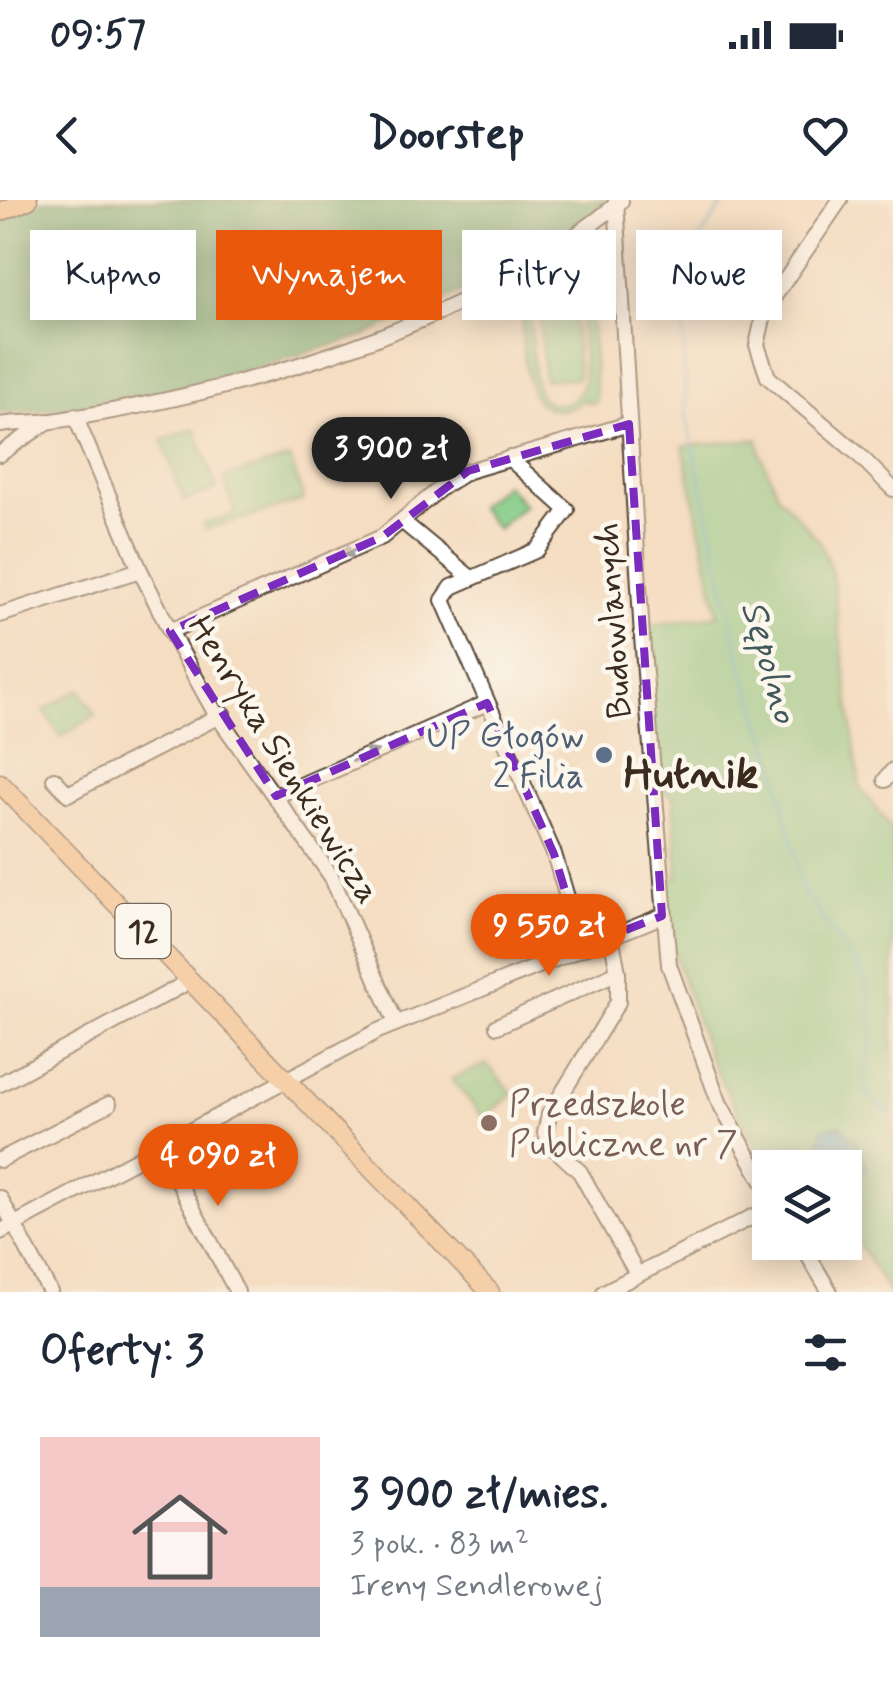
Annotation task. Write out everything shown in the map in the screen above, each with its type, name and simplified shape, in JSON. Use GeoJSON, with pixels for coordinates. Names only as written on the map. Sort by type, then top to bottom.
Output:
{"type":"FeatureCollection","features":[{"type":"Feature","properties":{"kind":"main road"},"geometry":{"type":"LineString","coordinates":[[0,212],[28,200]]}},
{"type":"Feature","properties":{"kind":"main road","name":"12"},"geometry":{"type":"LineString","coordinates":[[0,783],[476,1292]]}},
{"type":"Feature","properties":{"kind":"main road","name":"12"},"geometry":{"type":"LineString","coordinates":[[0,798],[181,986],[490,1292]]}},
{"type":"Feature","properties":{"kind":"street"},"geometry":{"type":"LineString","coordinates":[[782,284],[840,200]]}},
{"type":"Feature","properties":{"kind":"street"},"geometry":{"type":"LineString","coordinates":[[0,425],[49,421],[187,395],[392,333],[542,260],[618,202]]}},
{"type":"Feature","properties":{"kind":"street","name":"Budowlanych"},"geometry":{"type":"LineString","coordinates":[[618,202],[662,916],[672,981],[734,1134],[752,1164]]}},
{"type":"Feature","properties":{"kind":"street"},"geometry":{"type":"LineString","coordinates":[[763,320],[758,331],[760,362],[768,377],[893,489]]}},
{"type":"Feature","properties":{"kind":"street","name":"Henryka Sienkiewicza"},"geometry":{"type":"LineString","coordinates":[[75,416],[170,631],[221,715],[331,876],[396,1023]]}},
{"type":"Feature","properties":{"kind":"street"},"geometry":{"type":"LineString","coordinates":[[0,454],[49,421]]}},
{"type":"Feature","properties":{"kind":"street"},"geometry":{"type":"LineString","coordinates":[[170,631],[356,550],[402,522],[451,480],[468,471],[629,424]]}},
{"type":"Feature","properties":{"kind":"street"},"geometry":{"type":"LineString","coordinates":[[509,458],[568,510],[533,552],[447,590],[443,600],[554,854],[582,947]]}},
{"type":"Feature","properties":{"kind":"street"},"geometry":{"type":"LineString","coordinates":[[402,522],[471,578]]}},
{"type":"Feature","properties":{"kind":"street"},"geometry":{"type":"LineString","coordinates":[[0,615],[140,570]]}},
{"type":"Feature","properties":{"kind":"street"},"geometry":{"type":"LineString","coordinates":[[276,796],[487,703]]}},
{"type":"Feature","properties":{"kind":"street"},"geometry":{"type":"LineString","coordinates":[[54,779],[68,794],[221,715]]}},
{"type":"Feature","properties":{"kind":"street"},"geometry":{"type":"LineString","coordinates":[[0,1232],[396,1023],[662,916]]}},
{"type":"Feature","properties":{"kind":"street"},"geometry":{"type":"LineString","coordinates":[[611,936],[618,972],[618,1002],[546,1122],[546,1137],[580,1172],[638,1274]]}},
{"type":"Feature","properties":{"kind":"street"},"geometry":{"type":"LineString","coordinates":[[498,1026],[618,972]]}},
{"type":"Feature","properties":{"kind":"street"},"geometry":{"type":"LineString","coordinates":[[0,1084],[181,986]]}},
{"type":"Feature","properties":{"kind":"street"},"geometry":{"type":"LineString","coordinates":[[0,1160],[109,1104]]}},
{"type":"Feature","properties":{"kind":"street"},"geometry":{"type":"LineString","coordinates":[[160,1147],[238,1292]]}},
{"type":"Feature","properties":{"kind":"street"},"geometry":{"type":"LineString","coordinates":[[0,1198],[50,1292]]}},
{"type":"Feature","properties":{"kind":"street"},"geometry":{"type":"LineString","coordinates":[[604,1292],[752,1217]]}},
{"type":"Feature","properties":{"kind":"street"},"geometry":{"type":"LineString","coordinates":[[811,1260],[830,1292]]}},
{"type":"Feature","properties":{"kind":"highlighted area"},"geometry":{"type":"Polygon","coordinates":[[[629,424],[662,916],[582,947],[554,854],[487,703],[276,796],[170,631],[382,537],[468,471],[629,424]]]}},
{"type":"Feature","properties":{"kind":"green space"},"geometry":{"type":"Polygon","coordinates":[[[45,200],[608,200],[571,230],[462,230],[462,292],[442,301],[442,230],[216,230],[216,320],[399,320],[364,336],[197,385],[75,408],[0,414],[0,220],[45,200]]]}},
{"type":"Feature","properties":{"kind":"green space"},"geometry":{"type":"Polygon","coordinates":[[[531,320],[538,389],[550,403],[561,404],[575,398],[584,382],[581,320],[592,320],[596,402],[586,403],[585,398],[568,409],[557,410],[538,403],[529,383],[522,322],[531,320]]]}},
{"type":"Feature","properties":{"kind":"green space"},"geometry":{"type":"Polygon","coordinates":[[[540,320],[574,320],[578,378],[544,380],[540,320]]]}},
{"type":"Feature","properties":{"kind":"green space"},"geometry":{"type":"Polygon","coordinates":[[[195,428],[217,489],[184,501],[162,440],[195,428]]]}},
{"type":"Feature","properties":{"kind":"green space"},"geometry":{"type":"Polygon","coordinates":[[[758,439],[778,495],[820,542],[832,572],[860,787],[893,831],[893,1292],[889,1292],[862,1249],[862,1150],[757,1150],[709,1057],[672,948],[665,884],[678,876],[673,797],[657,787],[646,626],[718,615],[683,446],[758,439]]]}},
{"type":"Feature","properties":{"kind":"green space"},"geometry":{"type":"Polygon","coordinates":[[[290,458],[304,500],[205,530],[203,524],[235,514],[224,478],[290,458]]]}},
{"type":"Feature","properties":{"kind":"green space"},"geometry":{"type":"Polygon","coordinates":[[[505,484],[524,505],[497,529],[478,507],[505,484]]]}},
{"type":"Feature","properties":{"kind":"green space"},"geometry":{"type":"Polygon","coordinates":[[[80,689],[96,715],[61,737],[44,710],[80,689]]]}},
{"type":"Feature","properties":{"kind":"green space"},"geometry":{"type":"Polygon","coordinates":[[[487,1064],[513,1094],[484,1118],[451,1079],[487,1064]]]}},
{"type":"Feature","properties":{"kind":"water"},"geometry":{"type":"Polygon","coordinates":[[[840,1125],[861,1150],[828,1150],[820,1143],[823,1129],[840,1125]]]}},
{"type":"Feature","properties":{"kind":"waterway","name":"Sępolno"},"geometry":{"type":"LineString","coordinates":[[726,200],[697,243],[682,288],[686,415],[741,663],[774,759],[802,889],[864,977],[872,1036],[864,1084],[869,1096],[893,1116]]}},
{"type":"Feature","properties":{"kind":"place","name":"UP Głogów 2 Filia"},"geometry":{"type":"Point","coordinates":[604,755]}},
{"type":"Feature","properties":{"kind":"place","name":"Przedszkole Publiczne nr 7"},"geometry":{"type":"Point","coordinates":[489,1123]}},
{"type":"Feature","properties":{"kind":"district","name":"Hutnik"},"geometry":{"type":"Point","coordinates":[691,771]}}]}
